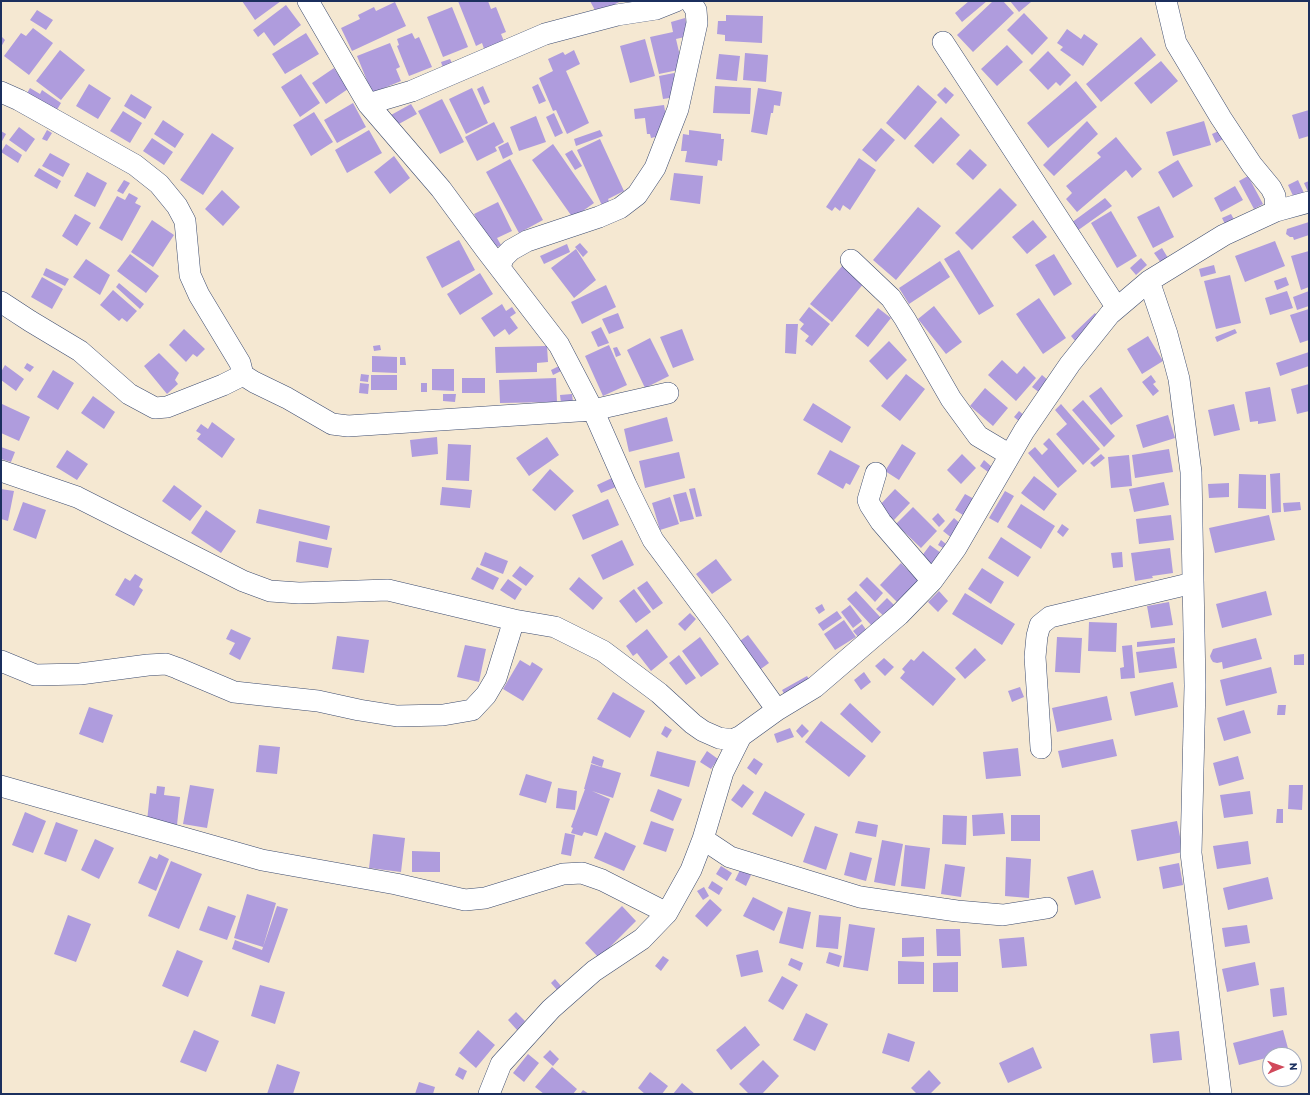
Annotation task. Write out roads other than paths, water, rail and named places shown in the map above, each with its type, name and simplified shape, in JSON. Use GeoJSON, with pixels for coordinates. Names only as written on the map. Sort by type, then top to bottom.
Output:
{"type":"FeatureCollection","features":[{"type":"Feature","properties":{"kind":"street"},"geometry":{"type":"LineString","coordinates":[[308,1],[368,104],[441,189],[559,345],[592,410],[653,540],[778,710]]}},
{"type":"Feature","properties":{"kind":"street"},"geometry":{"type":"LineString","coordinates":[[368,104],[412,91],[545,34],[617,15],[656,9],[676,1]]}},
{"type":"Feature","properties":{"kind":"street"},"geometry":{"type":"LineString","coordinates":[[500,268],[503,258],[511,250],[527,241],[599,218],[620,208],[640,190],[655,168],[678,109],[697,24],[696,10],[690,1]]}},
{"type":"Feature","properties":{"kind":"street"},"geometry":{"type":"LineString","coordinates":[[1166,1],[1176,43],[1221,118],[1252,165],[1271,188],[1275,196],[1276,211]]}},
{"type":"Feature","properties":{"kind":"street"},"geometry":{"type":"LineString","coordinates":[[943,42],[1117,308]]}},
{"type":"Feature","properties":{"kind":"street"},"geometry":{"type":"LineString","coordinates":[[1,92],[19,100],[134,165],[159,184],[177,206],[185,221],[190,275],[198,295],[240,362],[243,375],[332,424],[348,426],[592,410],[668,393]]}},
{"type":"Feature","properties":{"kind":"street"},"geometry":{"type":"LineString","coordinates":[[1,472],[77,497],[243,580],[270,590],[299,593],[388,590],[514,620],[555,627],[603,651],[658,693],[703,731],[719,738],[732,740],[741,736],[778,710],[815,687],[899,615],[932,581],[956,548],[1024,431],[1070,364],[1110,314],[1149,281],[1224,235],[1276,211],[1309,202]]}},
{"type":"Feature","properties":{"kind":"street"},"geometry":{"type":"LineString","coordinates":[[851,260],[891,298],[905,319],[951,399],[978,436],[1010,455]]}},
{"type":"Feature","properties":{"kind":"street"},"geometry":{"type":"LineString","coordinates":[[1149,281],[1167,334],[1179,379],[1191,472],[1195,686],[1191,853],[1221,1094]]}},
{"type":"Feature","properties":{"kind":"street"},"geometry":{"type":"LineString","coordinates":[[1,302],[80,351],[129,394],[155,408],[167,407],[223,385],[243,375]]}},
{"type":"Feature","properties":{"kind":"street"},"geometry":{"type":"LineString","coordinates":[[876,473],[868,500],[870,505],[881,522],[932,581]]}},
{"type":"Feature","properties":{"kind":"street"},"geometry":{"type":"LineString","coordinates":[[1041,748],[1035,657],[1037,636],[1040,625],[1050,617],[1193,583]]}},
{"type":"Feature","properties":{"kind":"street"},"geometry":{"type":"LineString","coordinates":[[1,661],[35,675],[80,674],[166,664],[234,692],[318,701],[397,716],[443,715],[472,710],[486,695],[496,678],[514,620]]}},
{"type":"Feature","properties":{"kind":"street"},"geometry":{"type":"LineString","coordinates":[[488,1094],[501,1064],[551,1009],[594,971],[642,939],[668,913],[692,870],[723,772],[741,736]]}},
{"type":"Feature","properties":{"kind":"street"},"geometry":{"type":"LineString","coordinates":[[1,786],[262,860],[396,884],[465,900],[485,898],[563,874],[582,873],[602,880],[668,913]]}},
{"type":"Feature","properties":{"kind":"street"},"geometry":{"type":"LineString","coordinates":[[703,839],[730,857],[860,897],[957,911],[1003,915],[1047,908]]}}]}
